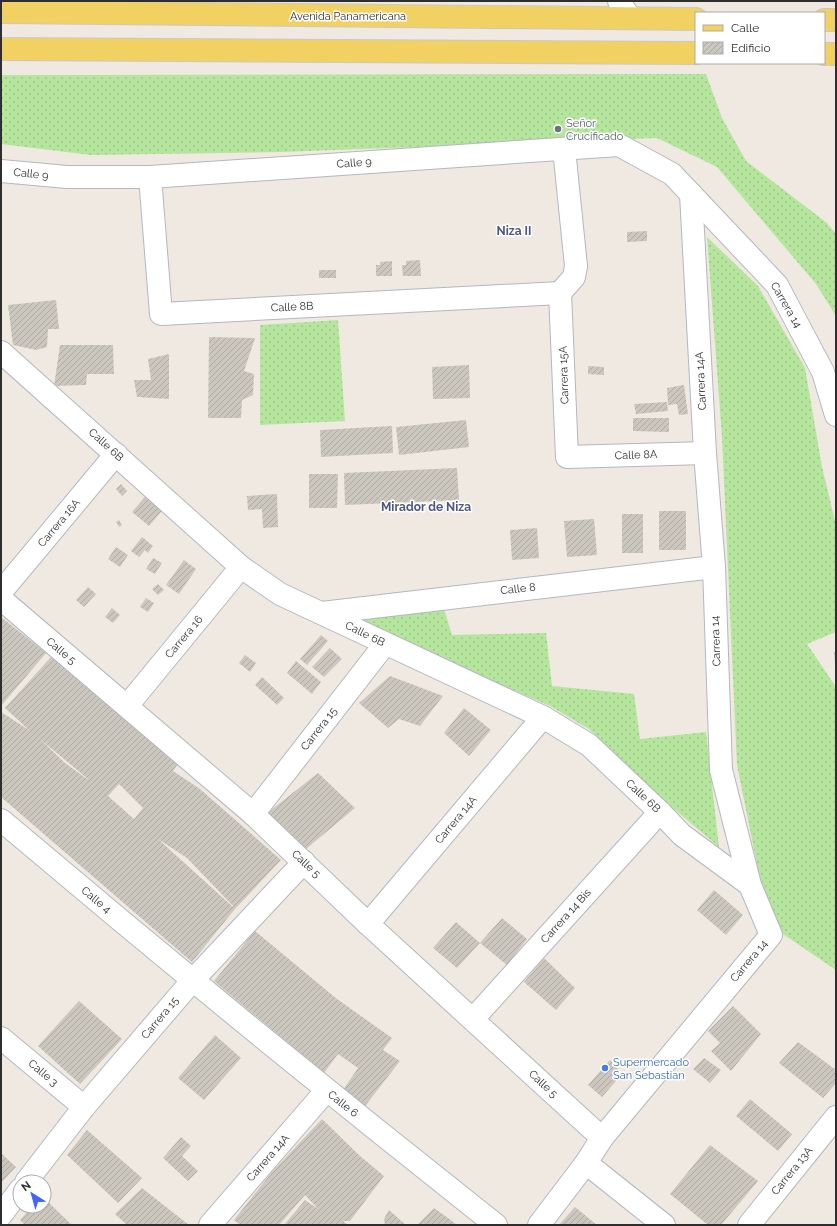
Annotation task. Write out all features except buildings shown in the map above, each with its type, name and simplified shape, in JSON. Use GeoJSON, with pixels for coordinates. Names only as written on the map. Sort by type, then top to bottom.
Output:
{"type":"FeatureCollection","features":[{"type":"Feature","properties":{"kind":"main road","name":"Avenida Panamericana"},"geometry":{"type":"LineString","coordinates":[[1,12],[56,7],[624,10],[695,19]]}},
{"type":"Feature","properties":{"kind":"main road"},"geometry":{"type":"LineString","coordinates":[[825,20],[836,20]]}},
{"type":"Feature","properties":{"kind":"main road"},"geometry":{"type":"LineString","coordinates":[[1,49],[695,53]]}},
{"type":"Feature","properties":{"kind":"main road"},"geometry":{"type":"LineString","coordinates":[[825,54],[836,54]]}},
{"type":"Feature","properties":{"kind":"street","name":"Calle 9"},"geometry":{"type":"LineString","coordinates":[[1,171],[67,177],[150,177],[619,145],[672,174],[691,194]]}},
{"type":"Feature","properties":{"kind":"street"},"geometry":{"type":"LineString","coordinates":[[560,293],[574,277],[576,266],[564,149]]}},
{"type":"Feature","properties":{"kind":"street","name":"Calle 8B"},"geometry":{"type":"LineString","coordinates":[[150,177],[161,314],[560,293]]}},
{"type":"Feature","properties":{"kind":"street","name":"Carrera 14"},"geometry":{"type":"LineString","coordinates":[[691,194],[777,285],[823,372],[836,415]]}},
{"type":"Feature","properties":{"kind":"street","name":"Carrera 14A"},"geometry":{"type":"LineString","coordinates":[[691,194],[705,453],[714,567]]}},
{"type":"Feature","properties":{"kind":"street","name":"Carrera 15A"},"geometry":{"type":"LineString","coordinates":[[560,293],[567,457]]}},
{"type":"Feature","properties":{"kind":"street","name":"Calle 6B"},"geometry":{"type":"LineString","coordinates":[[1,352],[242,568],[280,594],[544,717],[589,745],[660,812],[682,835],[750,886]]}},
{"type":"Feature","properties":{"kind":"street","name":"Calle 8A"},"geometry":{"type":"LineString","coordinates":[[567,457],[705,453]]}},
{"type":"Feature","properties":{"kind":"street","name":"Carrera 16A"},"geometry":{"type":"LineString","coordinates":[[1,592],[116,454]]}},
{"type":"Feature","properties":{"kind":"street","name":"Carrera 14"},"geometry":{"type":"LineString","coordinates":[[538,1225],[586,1163],[602,1138],[771,934],[750,886],[721,770],[714,567]]}},
{"type":"Feature","properties":{"kind":"street","name":"Calle 8"},"geometry":{"type":"LineString","coordinates":[[322,613],[714,567]]}},
{"type":"Feature","properties":{"kind":"street","name":"Carrera 16"},"geometry":{"type":"LineString","coordinates":[[127,706],[242,568]]}},
{"type":"Feature","properties":{"kind":"street","name":"Calle 5"},"geometry":{"type":"LineString","coordinates":[[1,599],[253,814],[368,924],[602,1138]]}},
{"type":"Feature","properties":{"kind":"street","name":"Carrera 15"},"geometry":{"type":"LineString","coordinates":[[253,814],[385,644]]}},
{"type":"Feature","properties":{"kind":"street","name":"Carrera 14A"},"geometry":{"type":"LineString","coordinates":[[368,924],[544,717]]}},
{"type":"Feature","properties":{"kind":"street","name":"Carrera 14 Bis"},"geometry":{"type":"LineString","coordinates":[[473,1019],[660,812]]}},
{"type":"Feature","properties":{"kind":"street","name":"Calle 4"},"geometry":{"type":"LineString","coordinates":[[1,820],[192,981]]}},
{"type":"Feature","properties":{"kind":"street","name":"Carrera 15"},"geometry":{"type":"LineString","coordinates":[[32,1174],[84,1107],[192,981],[304,862]]}},
{"type":"Feature","properties":{"kind":"street","name":"Calle 6"},"geometry":{"type":"LineString","coordinates":[[192,981],[326,1091],[496,1225]]}},
{"type":"Feature","properties":{"kind":"street","name":"Calle 3"},"geometry":{"type":"LineString","coordinates":[[1,1038],[84,1107]]}},
{"type":"Feature","properties":{"kind":"street","name":"Carrera 14A"},"geometry":{"type":"LineString","coordinates":[[210,1225],[326,1091]]}},
{"type":"Feature","properties":{"kind":"street","name":"Carrera 13A"},"geometry":{"type":"LineString","coordinates":[[749,1225],[836,1117]]}},
{"type":"Feature","properties":{"kind":"street"},"geometry":{"type":"LineString","coordinates":[[586,1163],[664,1225]]}},
{"type":"Feature","properties":{"kind":"street"},"geometry":{"type":"LineString","coordinates":[[1,1215],[12,1201]]}},
{"type":"Feature","properties":{"kind":"green space"},"geometry":{"type":"Polygon","coordinates":[[[706,74],[722,118],[746,161],[827,223],[836,234],[836,316],[816,284],[717,167],[657,138],[281,152],[91,155],[1,144],[1,75],[706,74]]]}},
{"type":"Feature","properties":{"kind":"green space"},"geometry":{"type":"Polygon","coordinates":[[[707,237],[758,286],[805,368],[822,467],[836,525],[836,632],[807,644],[836,687],[836,970],[783,934],[760,879],[737,765],[722,437],[707,237]]]}},
{"type":"Feature","properties":{"kind":"green space"},"geometry":{"type":"Polygon","coordinates":[[[338,320],[345,421],[260,425],[260,325],[338,320]]]}},
{"type":"Feature","properties":{"kind":"green space"},"geometry":{"type":"Polygon","coordinates":[[[443,606],[452,635],[546,633],[552,686],[634,694],[640,739],[706,732],[719,847],[662,799],[589,729],[550,706],[402,642],[349,616],[443,606]]]}},
{"type":"Feature","properties":{"kind":"place","name":"Señor Crucificado"},"geometry":{"type":"Point","coordinates":[558,129]}},
{"type":"Feature","properties":{"kind":"place","name":"Supermercado San Sebastian"},"geometry":{"type":"Point","coordinates":[605,1068]}},
{"type":"Feature","properties":{"kind":"district","name":"Niza II"},"geometry":{"type":"Point","coordinates":[514,231]}},
{"type":"Feature","properties":{"kind":"district","name":"Mirador de Niza"},"geometry":{"type":"Point","coordinates":[426,507]}}]}
